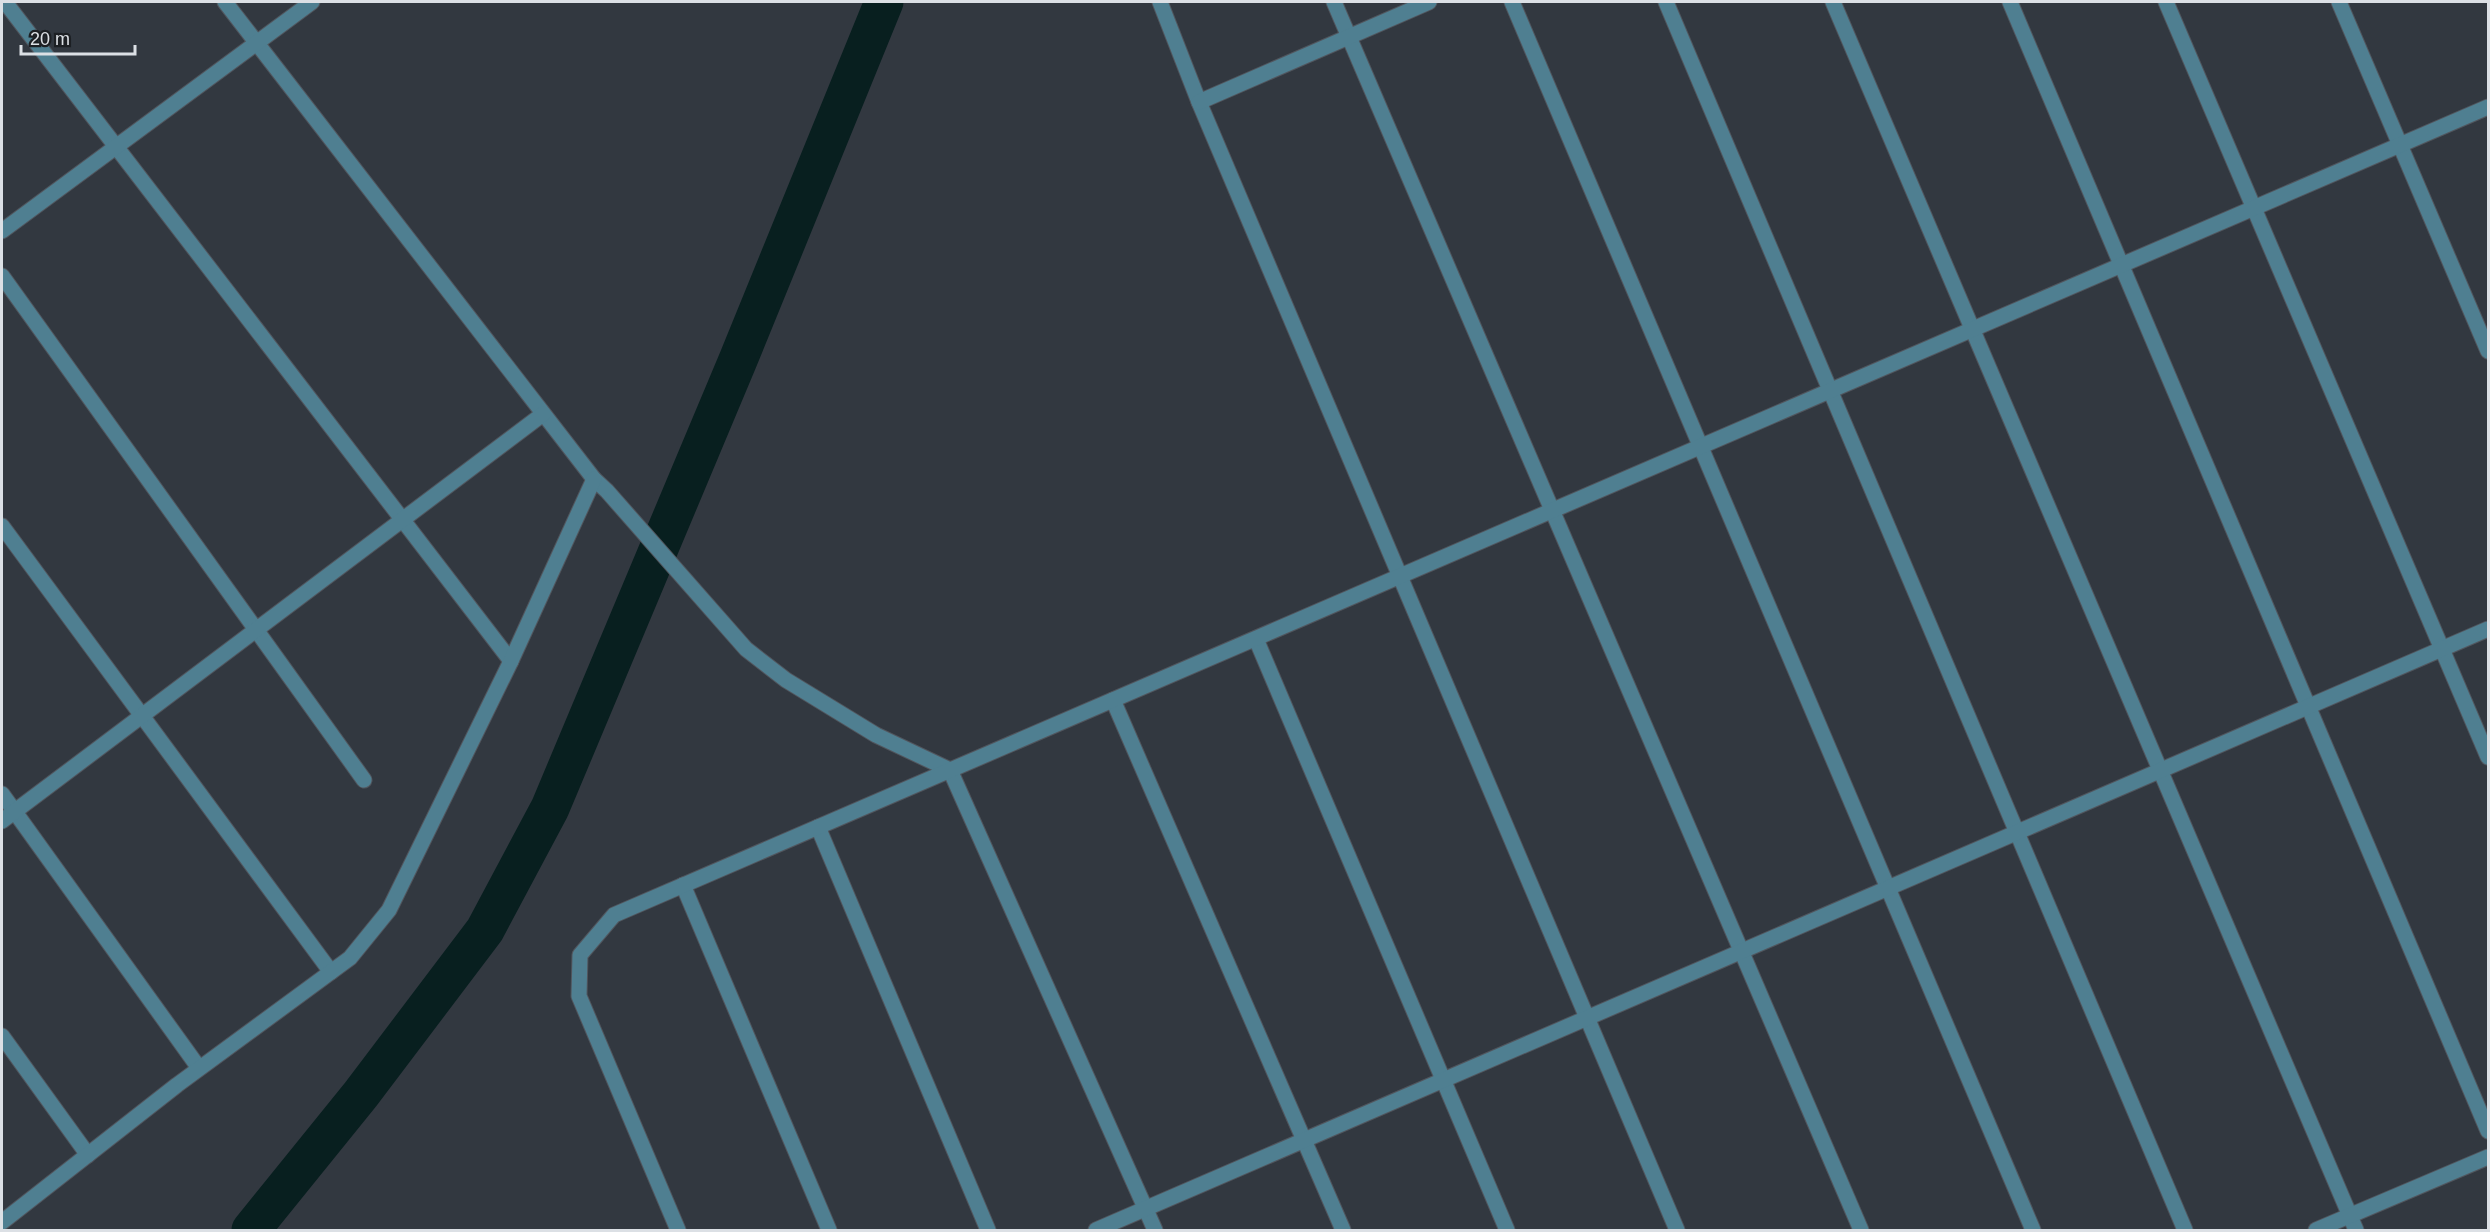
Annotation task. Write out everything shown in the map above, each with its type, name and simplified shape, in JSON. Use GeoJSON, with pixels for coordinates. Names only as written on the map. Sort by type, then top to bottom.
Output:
{"type":"FeatureCollection","features":[{"type":"Feature","properties":{"kind":"street"},"geometry":{"type":"LineString","coordinates":[[5,2],[511,662]]}},
{"type":"Feature","properties":{"kind":"street"},"geometry":{"type":"LineString","coordinates":[[225,2],[594,479],[608,491],[746,649],[786,680],[876,735],[950,771],[1155,1230]]}},
{"type":"Feature","properties":{"kind":"street"},"geometry":{"type":"LineString","coordinates":[[2,231],[312,2]]}},
{"type":"Feature","properties":{"kind":"street"},"geometry":{"type":"LineString","coordinates":[[1160,2],[1199,102],[1677,1230]]}},
{"type":"Feature","properties":{"kind":"street"},"geometry":{"type":"LineString","coordinates":[[1334,2],[1861,1230]]}},
{"type":"Feature","properties":{"kind":"street"},"geometry":{"type":"LineString","coordinates":[[1199,102],[1429,2]]}},
{"type":"Feature","properties":{"kind":"street"},"geometry":{"type":"LineString","coordinates":[[1512,2],[2032,1230]]}},
{"type":"Feature","properties":{"kind":"street"},"geometry":{"type":"LineString","coordinates":[[1666,2],[2185,1230]]}},
{"type":"Feature","properties":{"kind":"street"},"geometry":{"type":"LineString","coordinates":[[1833,2],[2353,1223]]}},
{"type":"Feature","properties":{"kind":"street"},"geometry":{"type":"LineString","coordinates":[[2010,2],[2488,1131]]}},
{"type":"Feature","properties":{"kind":"street"},"geometry":{"type":"LineString","coordinates":[[2166,2],[2488,757]]}},
{"type":"Feature","properties":{"kind":"street"},"geometry":{"type":"LineString","coordinates":[[2339,2],[2488,351]]}},
{"type":"Feature","properties":{"kind":"street"},"geometry":{"type":"LineString","coordinates":[[678,1230],[579,996],[579,955],[614,915],[2488,107]]}},
{"type":"Feature","properties":{"kind":"street"},"geometry":{"type":"LineString","coordinates":[[2,276],[364,780]]}},
{"type":"Feature","properties":{"kind":"street"},"geometry":{"type":"LineString","coordinates":[[2,821],[543,414]]}},
{"type":"Feature","properties":{"kind":"street"},"geometry":{"type":"LineString","coordinates":[[2,1222],[199,1068],[350,958],[389,910],[511,662],[594,479]]}},
{"type":"Feature","properties":{"kind":"street"},"geometry":{"type":"LineString","coordinates":[[2,526],[331,972]]}},
{"type":"Feature","properties":{"kind":"street"},"geometry":{"type":"LineString","coordinates":[[1096,1230],[2488,628]]}},
{"type":"Feature","properties":{"kind":"street"},"geometry":{"type":"LineString","coordinates":[[1256,639],[1507,1230]]}},
{"type":"Feature","properties":{"kind":"street"},"geometry":{"type":"LineString","coordinates":[[1113,700],[1342,1230]]}},
{"type":"Feature","properties":{"kind":"street"},"geometry":{"type":"LineString","coordinates":[[2,794],[199,1068]]}},
{"type":"Feature","properties":{"kind":"street"},"geometry":{"type":"LineString","coordinates":[[818,827],[988,1230]]}},
{"type":"Feature","properties":{"kind":"street"},"geometry":{"type":"LineString","coordinates":[[683,885],[829,1230]]}},
{"type":"Feature","properties":{"kind":"street"},"geometry":{"type":"LineString","coordinates":[[2,1036],[88,1155]]}},
{"type":"Feature","properties":{"kind":"street"},"geometry":{"type":"LineString","coordinates":[[2316,1230],[2353,1223],[2488,1157]]}},
{"type":"Feature","properties":{"kind":"waterway"},"geometry":{"type":"LineString","coordinates":[[251,1230],[361,1094],[485,930],[550,808],[738,360],[884,2]]}}]}
